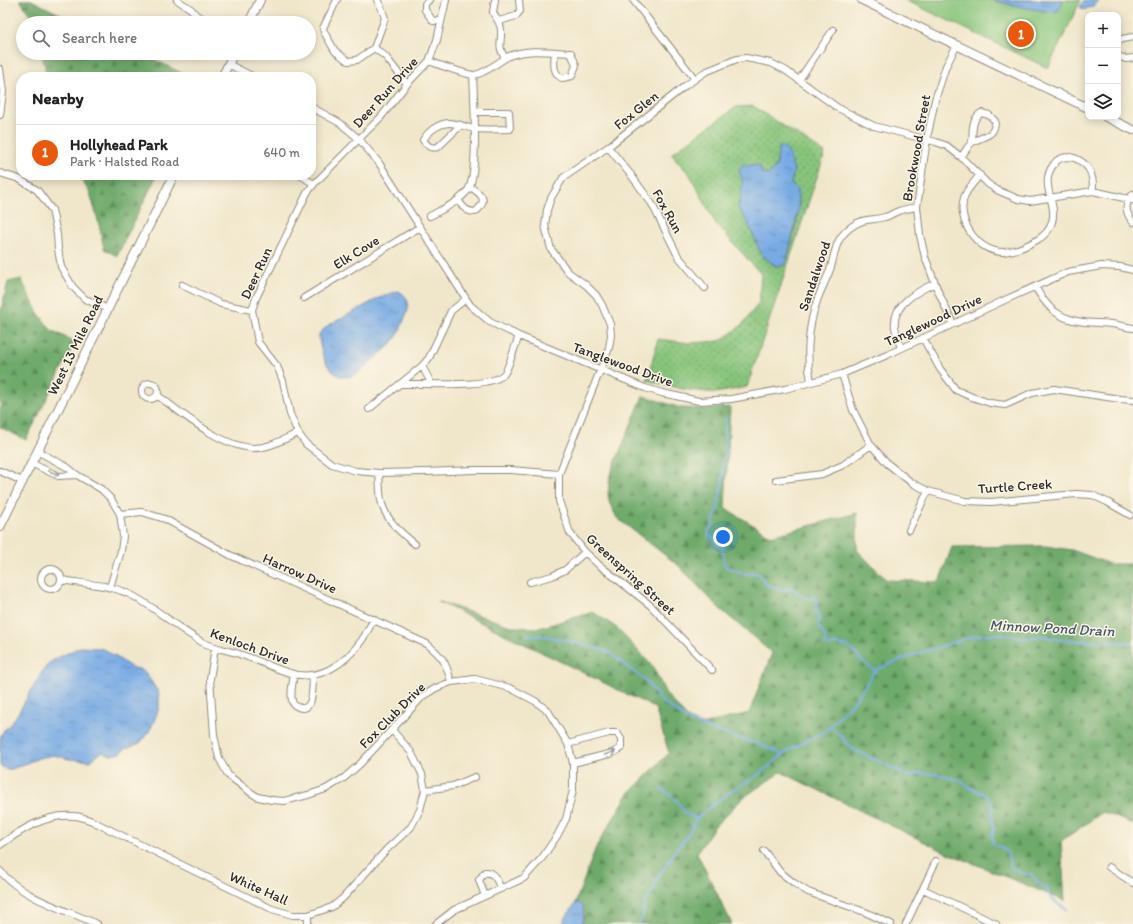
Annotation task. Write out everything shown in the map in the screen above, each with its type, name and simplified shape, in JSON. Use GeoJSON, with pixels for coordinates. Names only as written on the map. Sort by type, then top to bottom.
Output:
{"type":"FeatureCollection","features":[{"type":"Feature","properties":{"kind":"street"},"geometry":{"type":"LineString","coordinates":[[177,0],[191,9],[198,16]]}},
{"type":"Feature","properties":{"kind":"street"},"geometry":{"type":"LineString","coordinates":[[252,16],[260,0]]}},
{"type":"Feature","properties":{"kind":"street"},"geometry":{"type":"LineString","coordinates":[[337,0],[324,28],[324,32],[335,50],[348,61],[357,60],[374,48],[384,18],[377,0]]}},
{"type":"Feature","properties":{"kind":"street"},"geometry":{"type":"LineString","coordinates":[[429,0],[425,4],[425,10],[433,21],[441,21]]}},
{"type":"Feature","properties":{"kind":"street"},"geometry":{"type":"LineString","coordinates":[[495,0],[493,12],[499,21],[501,29],[500,44],[505,58]]}},
{"type":"Feature","properties":{"kind":"street"},"geometry":{"type":"LineString","coordinates":[[499,21],[516,16],[520,11],[519,0]]}},
{"type":"Feature","properties":{"kind":"street"},"geometry":{"type":"LineString","coordinates":[[633,0],[695,79]]}},
{"type":"Feature","properties":{"kind":"street"},"geometry":{"type":"LineString","coordinates":[[862,0],[1085,107]]}},
{"type":"Feature","properties":{"kind":"street","name":"Deer Run Drive"},"geometry":{"type":"LineString","coordinates":[[359,139],[382,117],[407,84],[429,61],[437,40],[444,1]]}},
{"type":"Feature","properties":{"kind":"street"},"geometry":{"type":"LineString","coordinates":[[799,80],[833,30]]}},
{"type":"Feature","properties":{"kind":"street"},"geometry":{"type":"LineString","coordinates":[[1121,40],[1133,37]]}},
{"type":"Feature","properties":{"kind":"street","name":"Brookwood Street"},"geometry":{"type":"LineString","coordinates":[[953,324],[925,257],[920,235],[917,207],[927,140],[939,85],[957,45]]}},
{"type":"Feature","properties":{"kind":"street"},"geometry":{"type":"LineString","coordinates":[[374,48],[385,56],[407,84]]}},
{"type":"Feature","properties":{"kind":"street"},"geometry":{"type":"LineString","coordinates":[[430,216],[458,200],[470,187],[474,167],[475,112],[473,75],[487,69],[505,58],[533,51],[555,52],[571,53],[576,65],[572,76],[562,78],[555,72],[555,52]]}},
{"type":"Feature","properties":{"kind":"street"},"geometry":{"type":"LineString","coordinates":[[1121,57],[1126,59],[1133,58]]}},
{"type":"Feature","properties":{"kind":"street","name":"Fox Glen"},"geometry":{"type":"LineString","coordinates":[[601,371],[610,348],[611,335],[607,316],[596,295],[586,285],[568,272],[551,250],[545,226],[547,210],[551,198],[563,178],[608,147],[695,79],[705,72],[728,62],[746,58],[771,63],[785,70],[838,108],[874,126],[947,146],[961,157],[988,184],[997,190],[1018,199],[1030,201],[1050,198]]}},
{"type":"Feature","properties":{"kind":"street"},"geometry":{"type":"LineString","coordinates":[[224,72],[230,60]]}},
{"type":"Feature","properties":{"kind":"street","name":"Deer Run Drive"},"geometry":{"type":"LineString","coordinates":[[429,61],[473,75]]}},
{"type":"Feature","properties":{"kind":"street"},"geometry":{"type":"LineString","coordinates":[[228,64],[244,72]]}},
{"type":"Feature","properties":{"kind":"street"},"geometry":{"type":"LineString","coordinates":[[0,68],[3,92],[0,116]]}},
{"type":"Feature","properties":{"kind":"street","name":"Tanglewood Drive"},"geometry":{"type":"LineString","coordinates":[[316,110],[340,123],[359,139],[379,163],[466,299],[490,322],[601,371],[651,390],[699,401],[731,399],[785,389],[842,374],[1068,272],[1101,266],[1133,270]]}},
{"type":"Feature","properties":{"kind":"street"},"geometry":{"type":"LineString","coordinates":[[461,125],[438,147],[428,147],[423,140],[426,135],[439,125],[449,122],[461,125],[475,129],[510,129],[509,112],[475,112]]}},
{"type":"Feature","properties":{"kind":"street"},"geometry":{"type":"LineString","coordinates":[[961,157],[972,142],[990,134],[993,131],[995,121],[989,115],[981,113],[976,117],[974,121],[972,142]]}},
{"type":"Feature","properties":{"kind":"street"},"geometry":{"type":"LineString","coordinates":[[1112,120],[1133,130]]}},
{"type":"Feature","properties":{"kind":"street","name":"Deer Run"},"geometry":{"type":"LineString","coordinates":[[359,139],[314,184],[307,193],[256,298],[252,310],[258,342],[277,366],[283,381],[290,414],[298,433],[306,444],[332,464],[356,471],[379,473],[511,470],[559,474]]}},
{"type":"Feature","properties":{"kind":"street","name":"Fox Run"},"geometry":{"type":"LineString","coordinates":[[608,147],[652,204],[678,256],[705,288]]}},
{"type":"Feature","properties":{"kind":"street"},"geometry":{"type":"LineString","coordinates":[[980,175],[968,189],[965,196],[963,213],[969,230],[975,239],[995,251],[1003,252],[1023,247],[1045,235],[1052,223],[1053,217],[1048,187],[1048,176],[1056,161],[1070,157],[1086,166],[1092,178],[1093,191]]}},
{"type":"Feature","properties":{"kind":"street"},"geometry":{"type":"LineString","coordinates":[[0,173],[16,178]]}},
{"type":"Feature","properties":{"kind":"street"},"geometry":{"type":"LineString","coordinates":[[21,180],[37,190],[52,210],[57,234],[61,268],[73,287],[85,299],[108,309]]}},
{"type":"Feature","properties":{"kind":"street","name":"West 13 Mile Road"},"geometry":{"type":"LineString","coordinates":[[0,527],[172,180]]}},
{"type":"Feature","properties":{"kind":"street"},"geometry":{"type":"LineString","coordinates":[[308,180],[314,184]]}},
{"type":"Feature","properties":{"kind":"street"},"geometry":{"type":"LineString","coordinates":[[458,200],[464,208],[470,212],[475,212],[479,209],[483,199],[481,194],[470,187]]}},
{"type":"Feature","properties":{"kind":"street"},"geometry":{"type":"LineString","coordinates":[[1050,198],[1093,191],[1130,200]]}},
{"type":"Feature","properties":{"kind":"street"},"geometry":{"type":"LineString","coordinates":[[1133,194],[1126,209],[1128,216],[1133,222]]}},
{"type":"Feature","properties":{"kind":"street","name":"Sandalwood"},"geometry":{"type":"LineString","coordinates":[[811,382],[809,372],[809,344],[812,316],[831,267],[837,242],[851,227],[865,219],[885,217],[900,210],[917,207]]}},
{"type":"Feature","properties":{"kind":"street","name":"Elk Cove"},"geometry":{"type":"LineString","coordinates":[[304,298],[420,227]]}},
{"type":"Feature","properties":{"kind":"street"},"geometry":{"type":"LineString","coordinates":[[901,348],[895,327],[898,312],[905,302],[916,292],[935,283]]}},
{"type":"Feature","properties":{"kind":"street"},"geometry":{"type":"LineString","coordinates":[[182,286],[221,304],[252,310]]}},
{"type":"Feature","properties":{"kind":"street"},"geometry":{"type":"LineString","coordinates":[[1034,287],[1054,312],[1066,318],[1083,323],[1113,324],[1133,328]]}},
{"type":"Feature","properties":{"kind":"street"},"geometry":{"type":"LineString","coordinates":[[369,409],[402,384],[422,366],[429,358],[451,311],[466,299]]}},
{"type":"Feature","properties":{"kind":"street"},"geometry":{"type":"LineString","coordinates":[[402,384],[469,384],[496,380],[505,373],[519,336]]}},
{"type":"Feature","properties":{"kind":"street"},"geometry":{"type":"LineString","coordinates":[[923,338],[940,369],[956,390],[978,399],[1005,405],[1032,393],[1054,389],[1120,400],[1133,400]]}},
{"type":"Feature","properties":{"kind":"street"},"geometry":{"type":"LineString","coordinates":[[422,366],[431,383]]}},
{"type":"Feature","properties":{"kind":"street","name":"Greenspring Street"},"geometry":{"type":"LineString","coordinates":[[601,371],[559,474],[560,502],[570,532],[585,552],[599,565],[650,605],[712,670]]}},
{"type":"Feature","properties":{"kind":"street","name":"Turtle Creek"},"geometry":{"type":"LineString","coordinates":[[842,374],[853,410],[871,445],[888,464],[912,483],[928,491],[965,501],[991,502],[1076,494],[1092,494],[1130,515]]}},
{"type":"Feature","properties":{"kind":"street"},"geometry":{"type":"LineString","coordinates":[[157,395],[196,424],[229,443],[238,446],[255,448],[277,443],[298,433]]}},
{"type":"Feature","properties":{"kind":"street"},"geometry":{"type":"LineString","coordinates":[[776,480],[822,474],[843,465],[871,445]]}},
{"type":"Feature","properties":{"kind":"street"},"geometry":{"type":"LineString","coordinates":[[37,451],[67,467],[77,475],[101,489],[111,499],[120,514],[123,536],[121,551],[110,587]]}},
{"type":"Feature","properties":{"kind":"street"},"geometry":{"type":"LineString","coordinates":[[31,463],[58,476],[77,475]]}},
{"type":"Feature","properties":{"kind":"street"},"geometry":{"type":"LineString","coordinates":[[0,471],[22,481]]}},
{"type":"Feature","properties":{"kind":"street"},"geometry":{"type":"LineString","coordinates":[[379,473],[382,504],[389,519],[399,531],[415,544]]}},
{"type":"Feature","properties":{"kind":"street"},"geometry":{"type":"LineString","coordinates":[[909,530],[928,491]]}},
{"type":"Feature","properties":{"kind":"street","name":"Harrow Drive"},"geometry":{"type":"LineString","coordinates":[[120,514],[142,512],[165,519],[230,555],[427,644],[440,655],[448,669],[451,682]]}},
{"type":"Feature","properties":{"kind":"street"},"geometry":{"type":"LineString","coordinates":[[530,582],[552,576],[566,570],[585,552]]}},
{"type":"Feature","properties":{"kind":"street","name":"Kenloch Drive"},"geometry":{"type":"LineString","coordinates":[[61,580],[110,587],[129,594],[202,642],[215,648],[232,650],[294,674],[313,676],[330,669],[346,658],[362,640],[374,620]]}},
{"type":"Feature","properties":{"kind":"street","name":"Fox Club Drive"},"geometry":{"type":"LineString","coordinates":[[215,648],[210,679],[214,735],[219,758],[228,774],[258,797],[284,801],[326,789],[344,778],[360,764],[423,696],[436,688],[451,682],[475,679],[510,688],[535,701],[548,711],[568,744],[573,763],[574,790],[566,819],[557,836],[542,858],[524,878],[454,910],[436,924]]}},
{"type":"Feature","properties":{"kind":"street"},"geometry":{"type":"LineString","coordinates":[[294,674],[293,704],[297,707],[303,708],[309,705],[312,699],[313,676]]}},
{"type":"Feature","properties":{"kind":"street","name":"White Hall"},"geometry":{"type":"LineString","coordinates":[[0,845],[38,822],[57,816],[74,816],[92,821],[272,909],[293,915],[308,915],[332,906],[344,898],[387,849],[410,827],[420,810],[425,790],[422,774],[411,752],[392,730]]}},
{"type":"Feature","properties":{"kind":"street"},"geometry":{"type":"LineString","coordinates":[[568,744],[609,733],[617,733],[621,739],[621,748],[613,753],[573,763]]}},
{"type":"Feature","properties":{"kind":"street"},"geometry":{"type":"LineString","coordinates":[[425,790],[453,786],[475,778]]}},
{"type":"Feature","properties":{"kind":"street"},"geometry":{"type":"LineString","coordinates":[[764,851],[780,872],[808,892],[865,912],[891,924]]}},
{"type":"Feature","properties":{"kind":"street"},"geometry":{"type":"LineString","coordinates":[[906,924],[936,861]]}},
{"type":"Feature","properties":{"kind":"street"},"geometry":{"type":"LineString","coordinates":[[1109,867],[1133,883]]}},
{"type":"Feature","properties":{"kind":"street"},"geometry":{"type":"LineString","coordinates":[[0,871],[7,880],[34,897],[97,924]]}},
{"type":"Feature","properties":{"kind":"street"},"geometry":{"type":"LineString","coordinates":[[485,896],[479,880],[484,872],[492,873],[501,889]]}},
{"type":"Feature","properties":{"kind":"street"},"geometry":{"type":"LineString","coordinates":[[923,889],[996,924]]}},
{"type":"Feature","properties":{"kind":"street"},"geometry":{"type":"LineString","coordinates":[[308,915],[308,924]]}},
{"type":"Feature","properties":{"kind":"green space"},"geometry":{"type":"Polygon","coordinates":[[[20,0],[31,0],[64,16],[30,16],[20,0]]]}},
{"type":"Feature","properties":{"kind":"green space"},"geometry":{"type":"Polygon","coordinates":[[[905,0],[1081,0],[1048,68],[905,0]]]}},
{"type":"Feature","properties":{"kind":"green space"},"geometry":{"type":"Polygon","coordinates":[[[43,60],[155,60],[180,72],[46,72],[43,60]]]}},
{"type":"Feature","properties":{"kind":"green space"},"geometry":{"type":"Polygon","coordinates":[[[753,106],[825,153],[747,387],[716,393],[682,389],[647,380],[658,339],[689,343],[720,341],[741,326],[759,303],[761,274],[716,224],[690,175],[671,154],[736,107],[753,106]],[[778,149],[778,157],[775,167],[767,175],[762,173],[758,167],[754,165],[742,165],[739,169],[743,184],[738,205],[742,215],[748,223],[761,254],[775,266],[782,266],[786,263],[799,208],[799,201],[791,182],[794,168],[791,164],[791,159],[778,149]]]}},
{"type":"Feature","properties":{"kind":"green space"},"geometry":{"type":"Polygon","coordinates":[[[81,180],[155,180],[117,256],[104,249],[99,224],[90,193],[81,180]]]}},
{"type":"Feature","properties":{"kind":"green space"},"geometry":{"type":"Polygon","coordinates":[[[21,279],[37,311],[51,330],[75,342],[26,440],[0,427],[0,314],[8,282],[21,279]]]}},
{"type":"Feature","properties":{"kind":"green space"},"geometry":{"type":"Polygon","coordinates":[[[643,396],[681,408],[711,409],[730,407],[725,508],[771,536],[857,513],[857,550],[887,580],[939,582],[952,547],[1046,546],[1072,550],[1110,564],[1133,564],[1133,824],[1103,812],[1061,841],[1065,901],[943,851],[781,772],[744,797],[714,827],[697,853],[732,924],[582,924],[584,918],[583,909],[577,903],[575,904],[596,847],[629,793],[669,753],[655,708],[437,601],[514,627],[539,628],[593,612],[617,628],[653,667],[666,694],[687,718],[701,725],[749,713],[772,653],[719,608],[678,565],[617,518],[609,502],[608,494],[610,475],[643,396]]]}},
{"type":"Feature","properties":{"kind":"water"},"geometry":{"type":"Polygon","coordinates":[[[990,0],[1063,0],[1059,10],[1054,12],[990,0]]]}},
{"type":"Feature","properties":{"kind":"water"},"geometry":{"type":"Polygon","coordinates":[[[1084,0],[1099,0],[1093,6],[1083,10],[1080,7],[1084,0]]]}},
{"type":"Feature","properties":{"kind":"water"},"geometry":{"type":"Polygon","coordinates":[[[780,146],[788,152],[794,169],[791,184],[797,189],[799,208],[786,263],[782,266],[775,266],[761,254],[748,223],[738,207],[743,184],[739,169],[742,165],[756,165],[760,166],[762,173],[767,175],[772,172],[777,165],[778,150],[780,146]]]}},
{"type":"Feature","properties":{"kind":"water"},"geometry":{"type":"Polygon","coordinates":[[[398,291],[405,296],[408,301],[408,310],[396,338],[355,375],[344,377],[337,375],[331,370],[323,357],[319,334],[327,326],[379,298],[398,291]]]}},
{"type":"Feature","properties":{"kind":"water"},"geometry":{"type":"Polygon","coordinates":[[[80,647],[100,648],[109,652],[132,668],[145,672],[159,696],[159,708],[150,730],[140,743],[125,749],[121,753],[111,755],[102,752],[90,761],[69,759],[54,755],[39,758],[12,769],[6,769],[0,766],[0,738],[4,730],[17,715],[42,672],[48,664],[55,659],[80,647]]]}},
{"type":"Feature","properties":{"kind":"water"},"geometry":{"type":"Polygon","coordinates":[[[577,903],[583,907],[582,924],[562,924],[572,908],[577,903]]]}},
{"type":"Feature","properties":{"kind":"waterway"},"geometry":{"type":"LineString","coordinates":[[726,418],[724,430],[727,453],[723,460],[723,481],[720,491],[719,505],[712,527],[708,532],[709,536],[714,538],[717,544],[723,546],[722,552],[726,567],[743,574],[756,573],[760,575],[766,585],[774,586],[783,590],[792,588],[803,597],[816,599],[818,602],[816,613],[820,619],[818,626],[826,637],[825,645],[829,646],[838,644],[851,648],[862,661],[875,671]]}},
{"type":"Feature","properties":{"kind":"waterway","name":"Minnow Pond Drain"},"geometry":{"type":"LineString","coordinates":[[640,924],[645,902],[652,893],[657,879],[677,848],[689,834],[696,819],[734,789],[758,775],[789,750],[824,732],[857,698],[872,675],[878,669],[908,657],[977,635],[999,634],[1026,638],[1044,636],[1062,640],[1133,643]]}},
{"type":"Feature","properties":{"kind":"waterway"},"geometry":{"type":"LineString","coordinates":[[527,635],[546,636],[604,650],[647,682],[660,700],[687,720],[721,733],[758,744],[778,752],[782,756]]}},
{"type":"Feature","properties":{"kind":"waterway"},"geometry":{"type":"LineString","coordinates":[[831,727],[851,748],[901,772],[906,776],[912,776],[919,773],[936,774],[959,780],[967,786],[986,795],[993,807],[992,817],[994,827],[992,836],[994,845],[1004,849],[1009,858],[1010,866],[1020,873],[1032,875],[1040,885],[1047,888],[1054,901],[1067,909]]}},
{"type":"Feature","properties":{"kind":"waterway"},"geometry":{"type":"LineString","coordinates":[[661,788],[677,801],[684,812],[697,819]]}},
{"type":"Feature","properties":{"kind":"place","name":"Hollyhead Park"},"geometry":{"type":"Point","coordinates":[1021,34]}}]}
